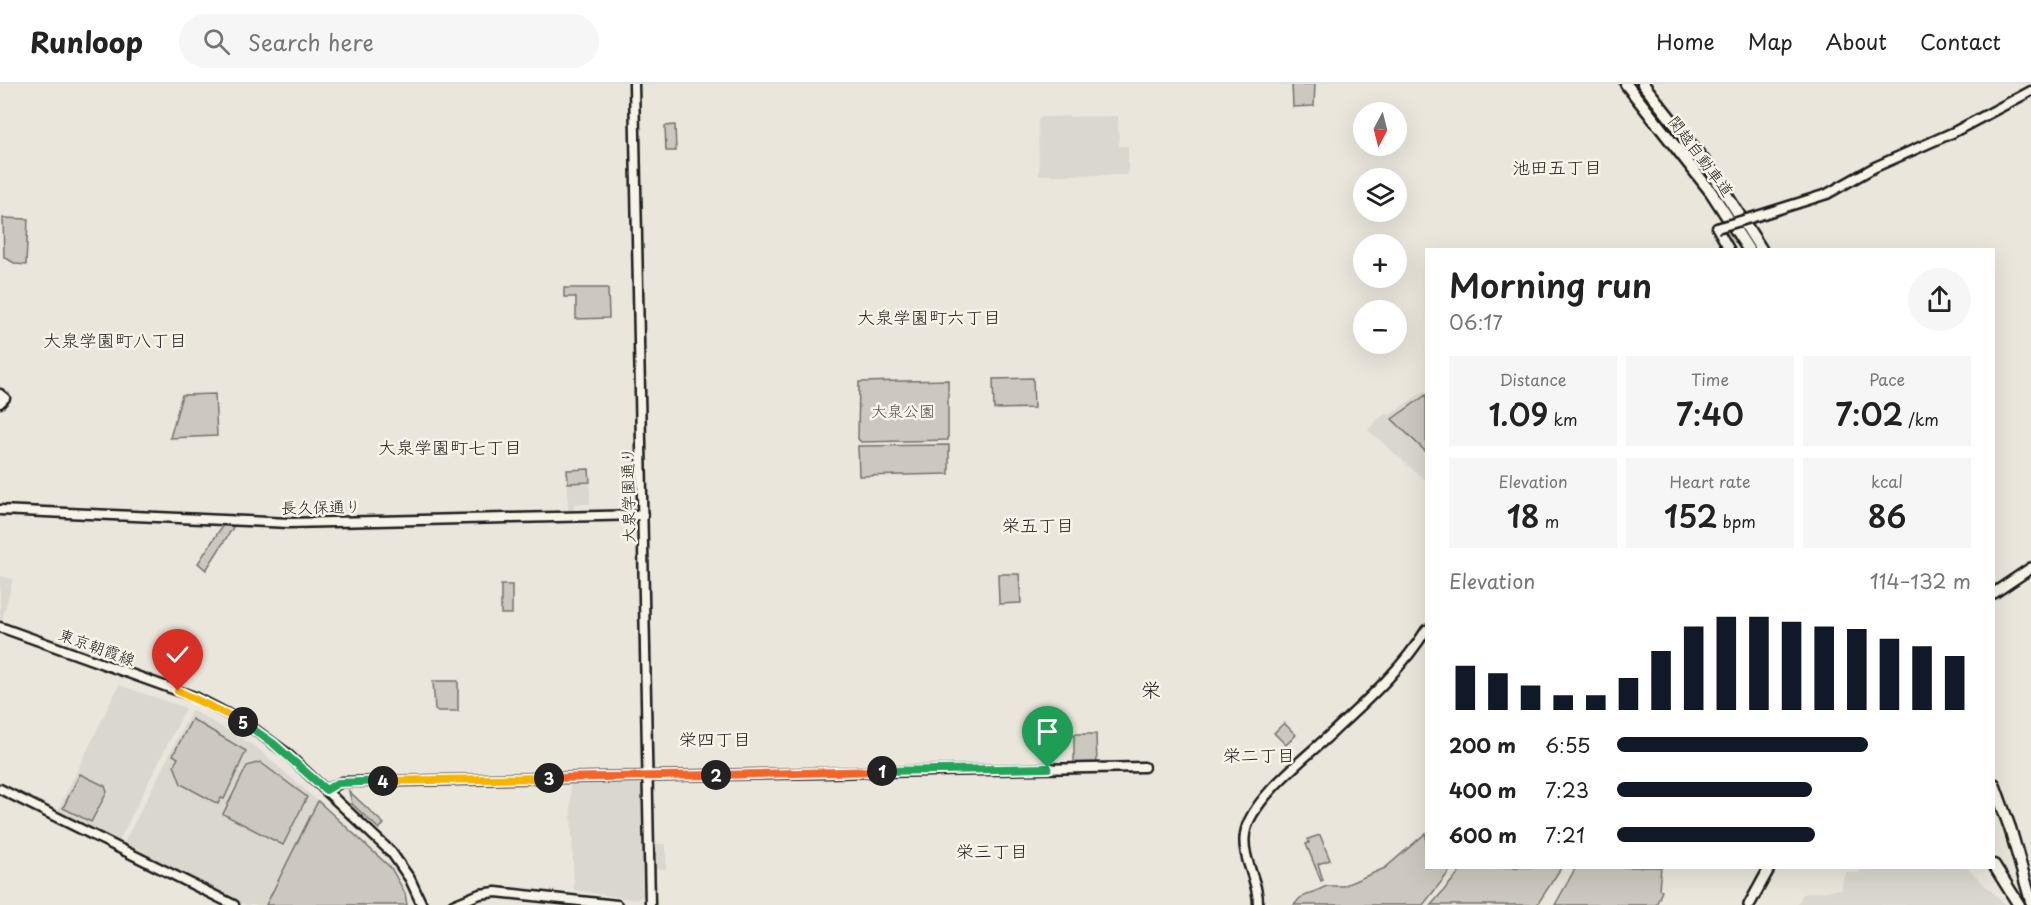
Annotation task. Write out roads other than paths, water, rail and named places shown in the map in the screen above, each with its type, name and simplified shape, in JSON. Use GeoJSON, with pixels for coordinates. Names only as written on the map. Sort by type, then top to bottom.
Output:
{"type":"FeatureCollection","features":[{"type":"Feature","properties":{"kind":"highway","name":"関越自動車道"},"geometry":{"type":"LineString","coordinates":[[1626,84],[1711,192],[1747,248]]}},
{"type":"Feature","properties":{"kind":"highway","name":"関越自動車道"},"geometry":{"type":"LineString","coordinates":[[1643,84],[1708,166],[1760,248]]}},
{"type":"Feature","properties":{"kind":"highway"},"geometry":{"type":"LineString","coordinates":[[1995,787],[2031,900]]}},
{"type":"Feature","properties":{"kind":"highway"},"geometry":{"type":"LineString","coordinates":[[1995,867],[2019,905]]}},
{"type":"Feature","properties":{"kind":"main road"},"geometry":{"type":"LineString","coordinates":[[1995,592],[2031,568]]}},
{"type":"Feature","properties":{"kind":"main road"},"geometry":{"type":"LineString","coordinates":[[1749,905],[1769,869]]}},
{"type":"Feature","properties":{"kind":"street","name":"大泉学園通り"},"geometry":{"type":"LineString","coordinates":[[634,84],[650,905]]}},
{"type":"Feature","properties":{"kind":"street"},"geometry":{"type":"LineString","coordinates":[[1728,248],[1717,228],[1827,194],[1875,167],[1954,132],[2031,91]]}},
{"type":"Feature","properties":{"kind":"street"},"geometry":{"type":"LineString","coordinates":[[0,394],[5,398],[0,403]]}},
{"type":"Feature","properties":{"kind":"street","name":"長久保通り"},"geometry":{"type":"LineString","coordinates":[[0,510],[289,523],[643,515]]}},
{"type":"Feature","properties":{"kind":"street","name":"東京朝霞線"},"geometry":{"type":"LineString","coordinates":[[0,627],[188,695],[225,711],[274,744],[326,790],[400,862],[422,905]]}},
{"type":"Feature","properties":{"kind":"street"},"geometry":{"type":"LineString","coordinates":[[1258,905],[1258,893],[1244,841],[1246,828],[1254,813],[1295,767],[1369,698],[1425,631]]}},
{"type":"Feature","properties":{"kind":"street"},"geometry":{"type":"LineString","coordinates":[[326,790],[342,782],[1144,767]]}},
{"type":"Feature","properties":{"kind":"street"},"geometry":{"type":"LineString","coordinates":[[0,789],[234,905]]}},
{"type":"Feature","properties":{"kind":"street"},"geometry":{"type":"LineString","coordinates":[[453,905],[480,894],[496,892],[617,905]]}},
{"type":"Feature","properties":{"kind":"district","name":"池田五丁目"},"geometry":{"type":"Point","coordinates":[1557,168]}},
{"type":"Feature","properties":{"kind":"district","name":"大泉学園町六丁目"},"geometry":{"type":"Point","coordinates":[929,318]}},
{"type":"Feature","properties":{"kind":"district","name":"大泉学園町八丁目"},"geometry":{"type":"Point","coordinates":[115,341]}},
{"type":"Feature","properties":{"kind":"district","name":"大泉学園町七丁目"},"geometry":{"type":"Point","coordinates":[450,448]}},
{"type":"Feature","properties":{"kind":"district","name":"栄五丁目"},"geometry":{"type":"Point","coordinates":[1038,526]}},
{"type":"Feature","properties":{"kind":"district","name":"栄"},"geometry":{"type":"Point","coordinates":[1151,690]}},
{"type":"Feature","properties":{"kind":"district","name":"栄四丁目"},"geometry":{"type":"Point","coordinates":[715,740]}},
{"type":"Feature","properties":{"kind":"district","name":"栄二丁目"},"geometry":{"type":"Point","coordinates":[1259,756]}},
{"type":"Feature","properties":{"kind":"district","name":"栄三丁目"},"geometry":{"type":"Point","coordinates":[992,852]}},
{"type":"Feature","properties":{"kind":"park label","name":"大泉公園"},"geometry":{"type":"Point","coordinates":[903,411]}}]}
